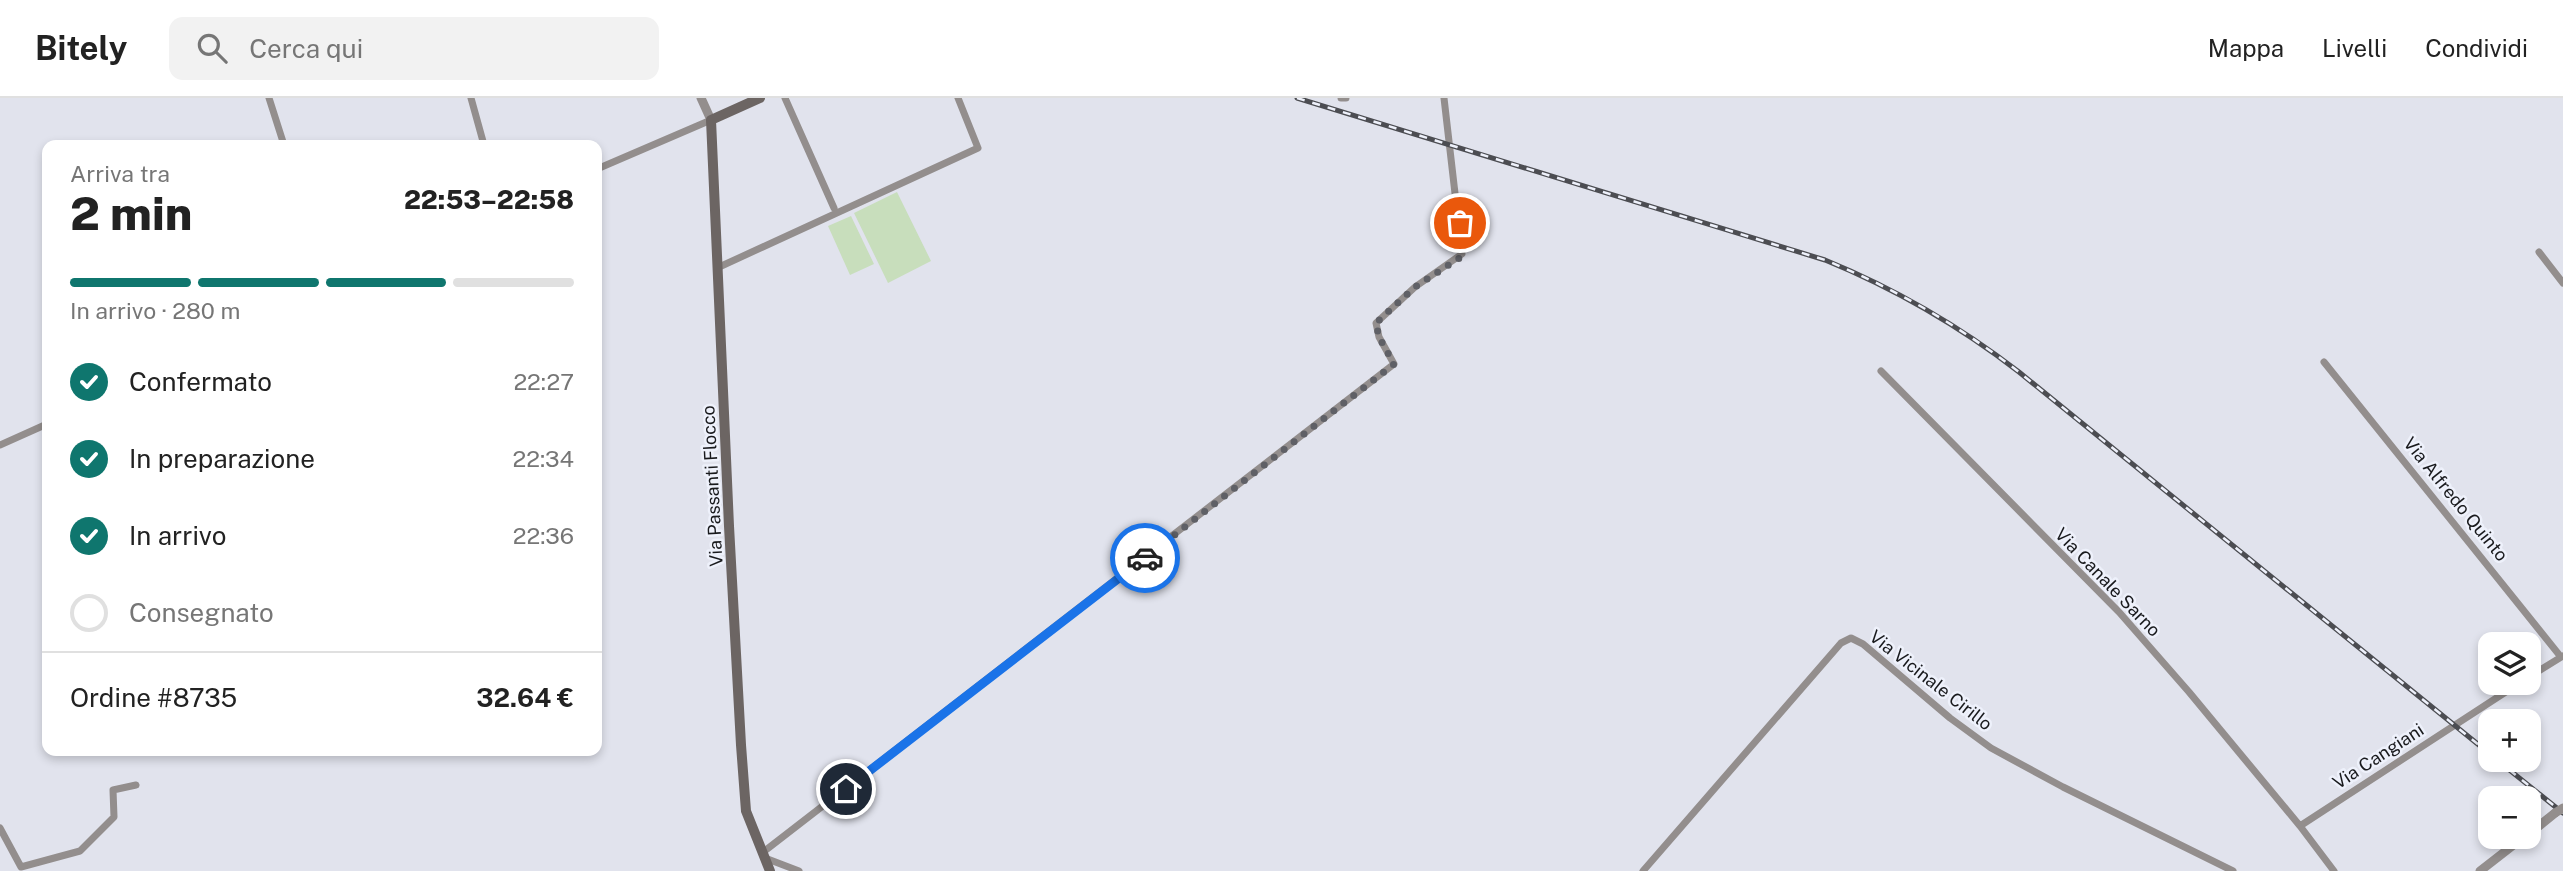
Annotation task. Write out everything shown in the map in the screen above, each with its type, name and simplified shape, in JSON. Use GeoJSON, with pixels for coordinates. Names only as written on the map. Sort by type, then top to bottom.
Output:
{"type":"FeatureCollection","features":[{"type":"Feature","properties":{"kind":"main road"},"geometry":{"type":"LineString","coordinates":[[711,120],[760,98]]}},
{"type":"Feature","properties":{"kind":"main road","name":"Via Passanti Flocco"},"geometry":{"type":"LineString","coordinates":[[711,120],[746,811],[770,871]]}},
{"type":"Feature","properties":{"kind":"street"},"geometry":{"type":"LineString","coordinates":[[269,98],[282,140]]}},
{"type":"Feature","properties":{"kind":"street"},"geometry":{"type":"LineString","coordinates":[[471,98],[483,140]]}},
{"type":"Feature","properties":{"kind":"street","name":"Via Passanti Flocco"},"geometry":{"type":"LineString","coordinates":[[701,98],[711,120]]}},
{"type":"Feature","properties":{"kind":"street"},"geometry":{"type":"LineString","coordinates":[[785,98],[834,208]]}},
{"type":"Feature","properties":{"kind":"street"},"geometry":{"type":"LineString","coordinates":[[717,268],[978,148],[958,98]]}},
{"type":"Feature","properties":{"kind":"street"},"geometry":{"type":"LineString","coordinates":[[799,871],[763,855],[1394,364],[1379,337],[1376,323],[1415,287],[1462,254],[1444,98]]}},
{"type":"Feature","properties":{"kind":"street"},"geometry":{"type":"LineString","coordinates":[[602,167],[711,120]]}},
{"type":"Feature","properties":{"kind":"street"},"geometry":{"type":"LineString","coordinates":[[2539,252],[2563,283]]}},
{"type":"Feature","properties":{"kind":"street","name":"Via Alfredo Quinto"},"geometry":{"type":"LineString","coordinates":[[2324,362],[2562,656]]}},
{"type":"Feature","properties":{"kind":"street","name":"Via Canale Sarno"},"geometry":{"type":"LineString","coordinates":[[1881,371],[2119,612],[2300,826]]}},
{"type":"Feature","properties":{"kind":"street"},"geometry":{"type":"LineString","coordinates":[[0,445],[42,426]]}},
{"type":"Feature","properties":{"kind":"street","name":"Via Vicinale Cirillo"},"geometry":{"type":"LineString","coordinates":[[1643,871],[1841,643],[1851,638],[1863,644],[1950,718],[1992,748],[2063,787],[2233,871]]}},
{"type":"Feature","properties":{"kind":"street"},"geometry":{"type":"LineString","coordinates":[[2541,669],[2562,656]]}},
{"type":"Feature","properties":{"kind":"street","name":"Via Cangiani"},"geometry":{"type":"LineString","coordinates":[[2300,826],[2501,695]]}},
{"type":"Feature","properties":{"kind":"street"},"geometry":{"type":"LineString","coordinates":[[1,833],[21,867],[80,851],[114,817],[113,790],[136,785]]}},
{"type":"Feature","properties":{"kind":"street"},"geometry":{"type":"LineString","coordinates":[[2541,824],[2559,811]]}},
{"type":"Feature","properties":{"kind":"street"},"geometry":{"type":"LineString","coordinates":[[2300,826],[2334,871]]}},
{"type":"Feature","properties":{"kind":"street"},"geometry":{"type":"LineString","coordinates":[[2480,871],[2509,849]]}},
{"type":"Feature","properties":{"kind":"green space"},"geometry":{"type":"Polygon","coordinates":[[[897,192],[931,261],[888,283],[854,213],[897,192]]]}},
{"type":"Feature","properties":{"kind":"green space"},"geometry":{"type":"Polygon","coordinates":[[[851,216],[874,264],[850,275],[828,226],[851,216]]]}},
{"type":"Feature","properties":{"kind":"railway"},"geometry":{"type":"LineString","coordinates":[[1297,98],[1825,260],[1901,296],[1950,324],[2019,372],[2478,744]]}},
{"type":"Feature","properties":{"kind":"railway"},"geometry":{"type":"LineString","coordinates":[[2512,772],[2563,813]]}},
{"type":"Feature","properties":{"kind":"way so far"},"geometry":{"type":"LineString","coordinates":[[1145,558],[1394,364],[1379,337],[1376,323],[1415,287],[1461,257],[1463,248],[1460,223]]}},
{"type":"Feature","properties":{"kind":"route"},"geometry":{"type":"LineString","coordinates":[[846,789],[1145,558]]}}]}
